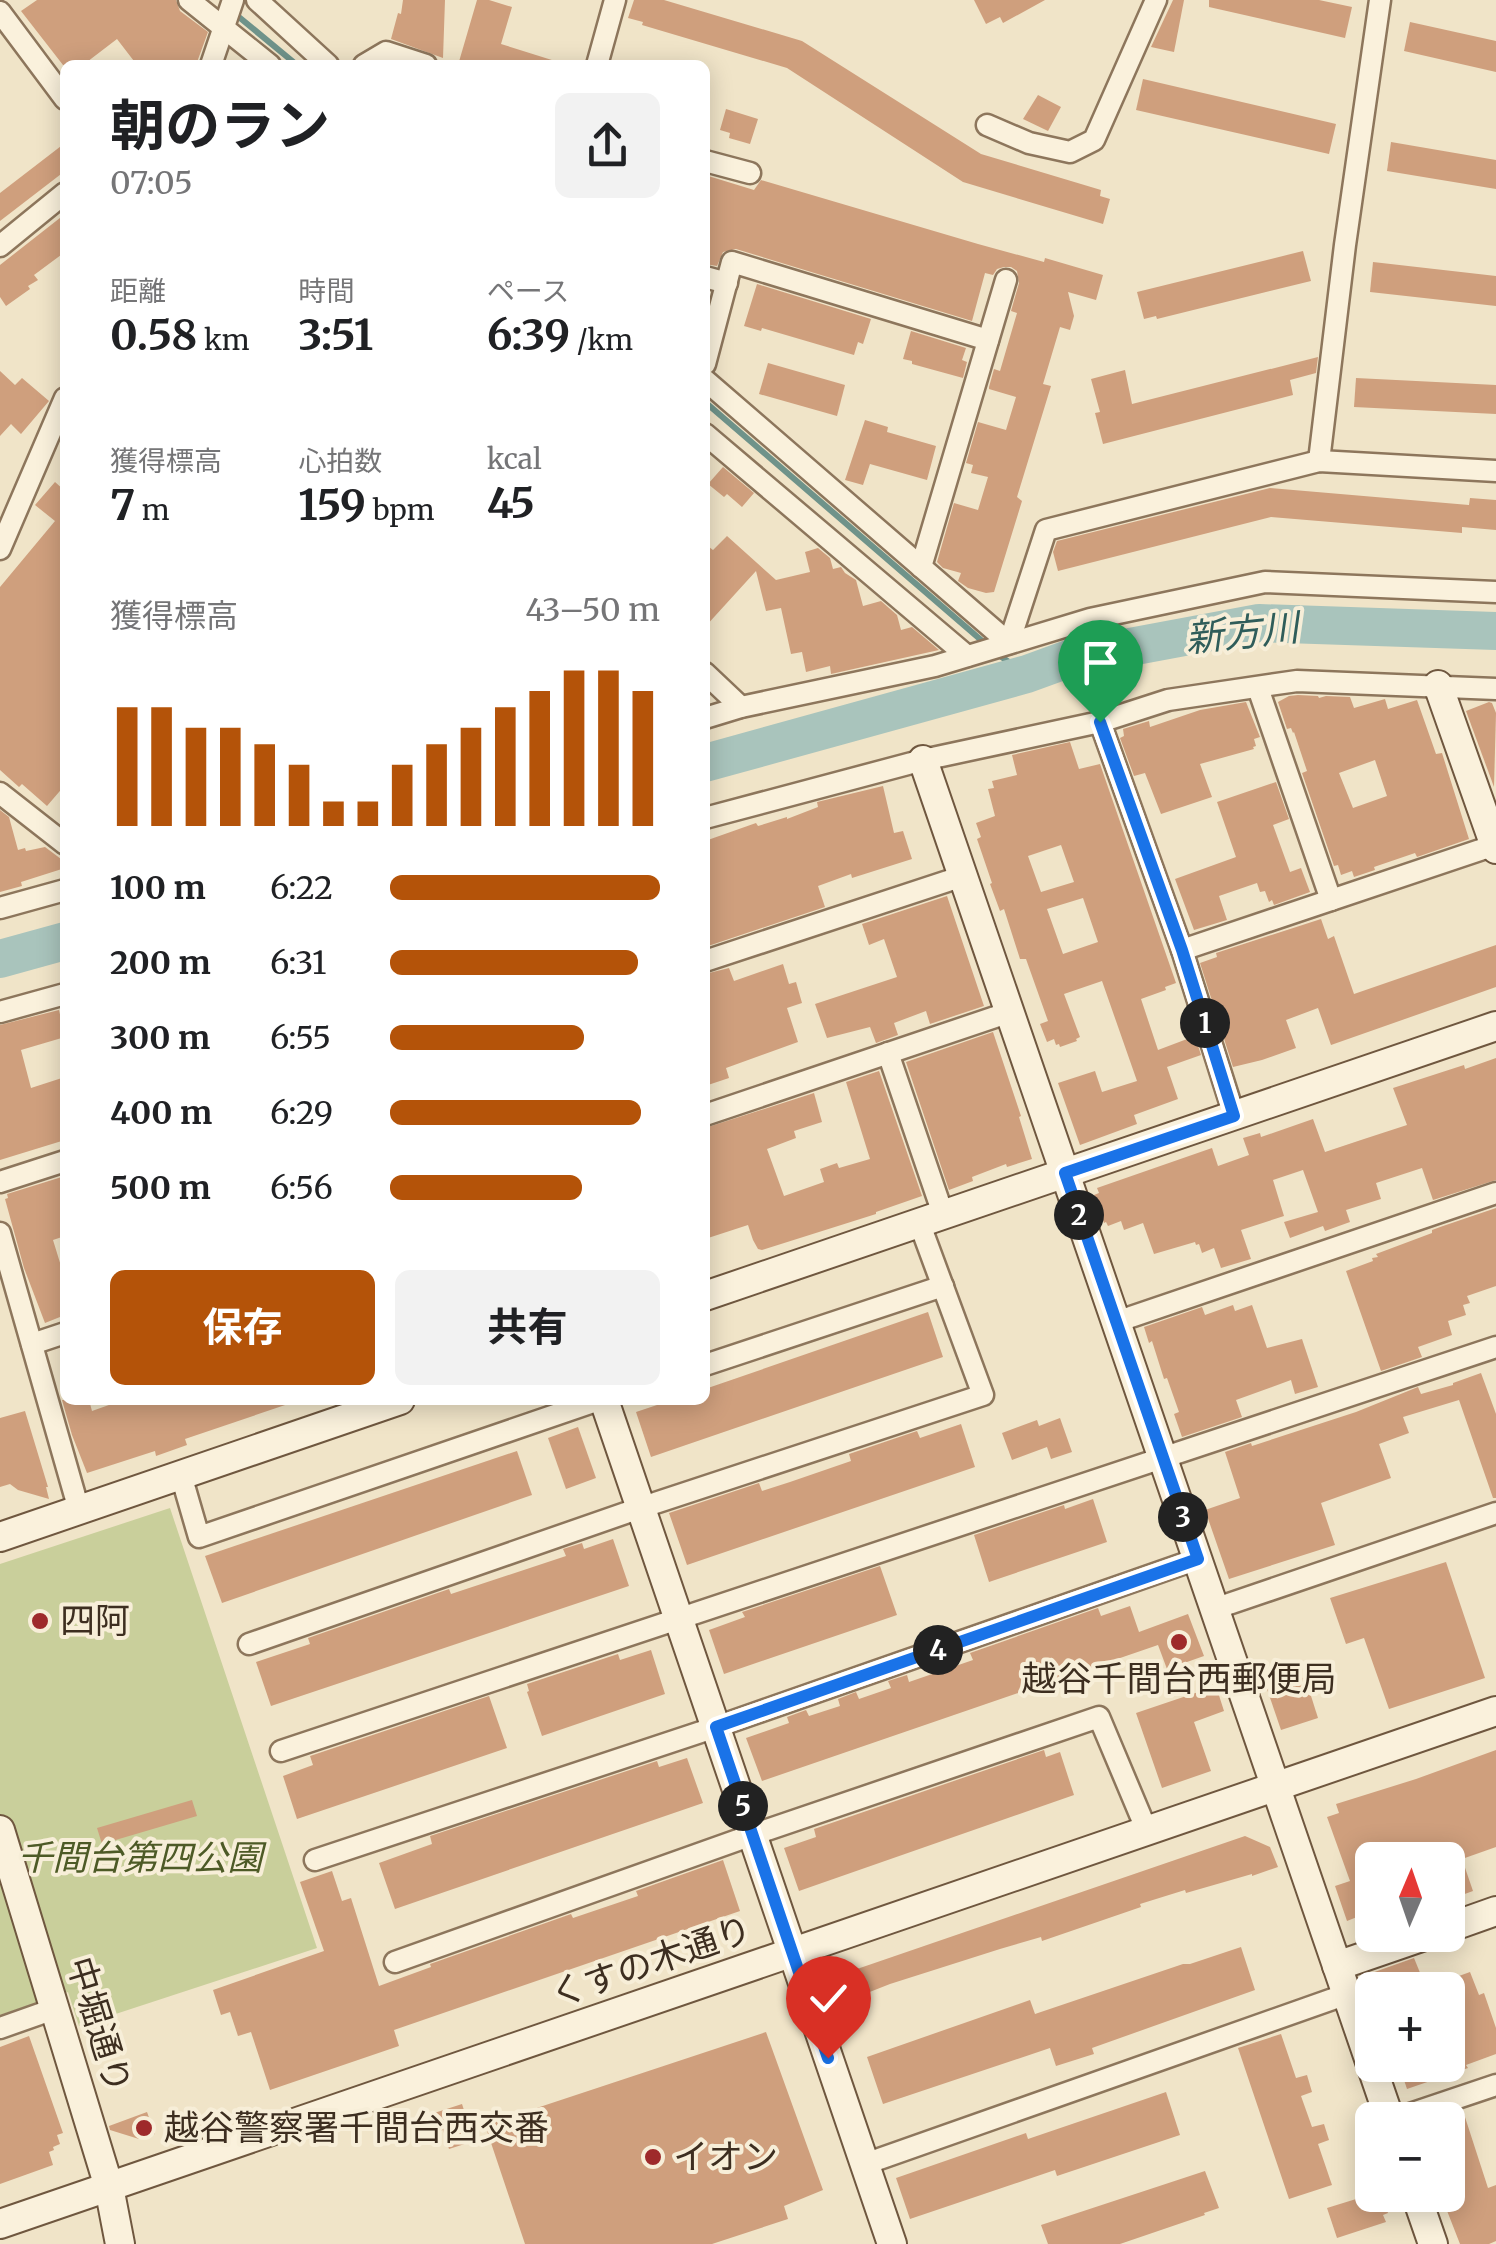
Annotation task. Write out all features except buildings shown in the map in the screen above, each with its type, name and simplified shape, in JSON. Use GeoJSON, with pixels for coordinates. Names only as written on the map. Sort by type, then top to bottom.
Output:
{"type":"FeatureCollection","features":[{"type":"Feature","properties":{"kind":"street"},"geometry":{"type":"LineString","coordinates":[[189,0],[263,60]]}},
{"type":"Feature","properties":{"kind":"street"},"geometry":{"type":"LineString","coordinates":[[214,60],[234,0]]}},
{"type":"Feature","properties":{"kind":"street"},"geometry":{"type":"LineString","coordinates":[[258,0],[323,60]]}},
{"type":"Feature","properties":{"kind":"street"},"geometry":{"type":"LineString","coordinates":[[597,60],[615,0]]}},
{"type":"Feature","properties":{"kind":"street"},"geometry":{"type":"LineString","coordinates":[[987,126],[1029,143],[1070,152],[1094,140],[1156,0]]}},
{"type":"Feature","properties":{"kind":"street"},"geometry":{"type":"LineString","coordinates":[[1318,461],[1380,0]]}},
{"type":"Feature","properties":{"kind":"street"},"geometry":{"type":"LineString","coordinates":[[0,12],[60,92]]}},
{"type":"Feature","properties":{"kind":"street"},"geometry":{"type":"LineString","coordinates":[[372,60],[386,52],[411,60]]}},
{"type":"Feature","properties":{"kind":"street"},"geometry":{"type":"LineString","coordinates":[[710,162],[750,173]]}},
{"type":"Feature","properties":{"kind":"street"},"geometry":{"type":"LineString","coordinates":[[0,246],[60,197]]}},
{"type":"Feature","properties":{"kind":"street"},"geometry":{"type":"LineString","coordinates":[[710,346],[732,262],[988,340]]}},
{"type":"Feature","properties":{"kind":"street"},"geometry":{"type":"LineString","coordinates":[[710,278],[727,283]]}},
{"type":"Feature","properties":{"kind":"street"},"geometry":{"type":"LineString","coordinates":[[921,567],[1006,280]]}},
{"type":"Feature","properties":{"kind":"street"},"geometry":{"type":"LineString","coordinates":[[710,384],[1010,643]]}},
{"type":"Feature","properties":{"kind":"street"},"geometry":{"type":"LineString","coordinates":[[0,549],[60,410]]}},
{"type":"Feature","properties":{"kind":"street"},"geometry":{"type":"LineString","coordinates":[[710,438],[968,656]]}},
{"type":"Feature","properties":{"kind":"street"},"geometry":{"type":"LineString","coordinates":[[1010,643],[1046,530],[1318,461],[1496,472]]}},
{"type":"Feature","properties":{"kind":"street"},"geometry":{"type":"LineString","coordinates":[[710,716],[935,666],[1090,619],[1265,582],[1496,592]]}},
{"type":"Feature","properties":{"kind":"street"},"geometry":{"type":"LineString","coordinates":[[710,678],[740,707]]}},
{"type":"Feature","properties":{"kind":"street"},"geometry":{"type":"LineString","coordinates":[[710,817],[923,760],[1100,722],[1168,700],[1297,681],[1496,689]]}},
{"type":"Feature","properties":{"kind":"street"},"geometry":{"type":"LineString","coordinates":[[1182,950],[1495,847],[1438,686]]}},
{"type":"Feature","properties":{"kind":"street"},"geometry":{"type":"LineString","coordinates":[[1258,688],[1330,900]]}},
{"type":"Feature","properties":{"kind":"street"},"geometry":{"type":"LineString","coordinates":[[1100,722],[1182,950],[1234,1116]]}},
{"type":"Feature","properties":{"kind":"street"},"geometry":{"type":"LineString","coordinates":[[923,760],[1385,2102]]}},
{"type":"Feature","properties":{"kind":"street"},"geometry":{"type":"LineString","coordinates":[[0,793],[60,840]]}},
{"type":"Feature","properties":{"kind":"street"},"geometry":{"type":"LineString","coordinates":[[710,958],[963,876]]}},
{"type":"Feature","properties":{"kind":"street"},"geometry":{"type":"LineString","coordinates":[[0,908],[60,891]]}},
{"type":"Feature","properties":{"kind":"street"},"geometry":{"type":"LineString","coordinates":[[0,1012],[60,995]]}},
{"type":"Feature","properties":{"kind":"street"},"geometry":{"type":"LineString","coordinates":[[710,1114],[1010,1012]]}},
{"type":"Feature","properties":{"kind":"street"},"geometry":{"type":"LineString","coordinates":[[710,1294],[1496,1026]]}},
{"type":"Feature","properties":{"kind":"street"},"geometry":{"type":"LineString","coordinates":[[249,1644],[640,1508],[982,1395],[944,1286],[931,1218],[888,1053]]}},
{"type":"Feature","properties":{"kind":"street"},"geometry":{"type":"LineString","coordinates":[[0,1182],[60,1163]]}},
{"type":"Feature","properties":{"kind":"street"},"geometry":{"type":"LineString","coordinates":[[1116,1322],[1496,1193]]}},
{"type":"Feature","properties":{"kind":"street"},"geometry":{"type":"LineString","coordinates":[[0,1234],[79,1510]]}},
{"type":"Feature","properties":{"kind":"street"},"geometry":{"type":"LineString","coordinates":[[710,1363],[944,1286]]}},
{"type":"Feature","properties":{"kind":"street"},"geometry":{"type":"LineString","coordinates":[[32,1344],[60,1335]]}},
{"type":"Feature","properties":{"kind":"street"},"geometry":{"type":"LineString","coordinates":[[281,1752],[1496,1347]]}},
{"type":"Feature","properties":{"kind":"street"},"geometry":{"type":"LineString","coordinates":[[0,1536],[385,1405]]}},
{"type":"Feature","properties":{"kind":"street"},"geometry":{"type":"LineString","coordinates":[[181,1475],[199,1536],[586,1405]]}},
{"type":"Feature","properties":{"kind":"street"},"geometry":{"type":"LineString","coordinates":[[603,1405],[892,2244]]}},
{"type":"Feature","properties":{"kind":"street"},"geometry":{"type":"LineString","coordinates":[[1214,1608],[1496,1513]]}},
{"type":"Feature","properties":{"kind":"street"},"geometry":{"type":"LineString","coordinates":[[315,1860],[716,1727],[1198,1559]]}},
{"type":"Feature","properties":{"kind":"street","name":"くすの木通り"},"geometry":{"type":"LineString","coordinates":[[0,2224],[1496,1711]]}},
{"type":"Feature","properties":{"kind":"street"},"geometry":{"type":"LineString","coordinates":[[395,1962],[752,1834],[1099,1717],[1147,1831]]}},
{"type":"Feature","properties":{"kind":"street","name":"中堀通り"},"geometry":{"type":"LineString","coordinates":[[0,1830],[109,2187],[120,2244]]}},
{"type":"Feature","properties":{"kind":"street"},"geometry":{"type":"LineString","coordinates":[[1465,1922],[1496,1911]]}},
{"type":"Feature","properties":{"kind":"street"},"geometry":{"type":"LineString","coordinates":[[1337,1966],[1378,1952]]}},
{"type":"Feature","properties":{"kind":"street"},"geometry":{"type":"LineString","coordinates":[[865,2164],[1347,1994]]}},
{"type":"Feature","properties":{"kind":"street"},"geometry":{"type":"LineString","coordinates":[[0,2028],[54,2010]]}},
{"type":"Feature","properties":{"kind":"street"},"geometry":{"type":"LineString","coordinates":[[1445,2102],[1496,2085]]}},
{"type":"Feature","properties":{"kind":"street"},"geometry":{"type":"LineString","coordinates":[[1422,2212],[1433,2244]]}},
{"type":"Feature","properties":{"kind":"green space","name":"千間台第四公園"},"geometry":{"type":"Polygon","coordinates":[[[170,1508],[317,1948],[79,2026],[68,1992],[0,2015],[0,1564],[170,1508]]]}},
{"type":"Feature","properties":{"kind":"waterway"},"geometry":{"type":"LineString","coordinates":[[234,13],[291,60]]}},
{"type":"Feature","properties":{"kind":"waterway"},"geometry":{"type":"LineString","coordinates":[[710,406],[988,646]]}},
{"type":"Feature","properties":{"kind":"waterway","name":"新方川"},"geometry":{"type":"LineString","coordinates":[[710,762],[1027,674],[1071,658],[1259,623],[1496,631]]}},
{"type":"Feature","properties":{"kind":"waterway"},"geometry":{"type":"LineString","coordinates":[[997,654],[1027,674]]}},
{"type":"Feature","properties":{"kind":"waterway","name":"新方川"},"geometry":{"type":"LineString","coordinates":[[0,959],[60,942]]}},
{"type":"Feature","properties":{"kind":"place","name":"四阿"},"geometry":{"type":"Point","coordinates":[40,1621]}},
{"type":"Feature","properties":{"kind":"place","name":"越谷千間台西郵便局"},"geometry":{"type":"Point","coordinates":[1179,1642]}},
{"type":"Feature","properties":{"kind":"place","name":"越谷警察署千間台西交番"},"geometry":{"type":"Point","coordinates":[144,2128]}},
{"type":"Feature","properties":{"kind":"place","name":"イオン"},"geometry":{"type":"Point","coordinates":[653,2157]}},
{"type":"Feature","properties":{"kind":"route"},"geometry":{"type":"LineString","coordinates":[[828,2058],[716,1727],[1198,1559],[1065,1173],[1234,1116],[1182,950],[1100,722]]}}]}
